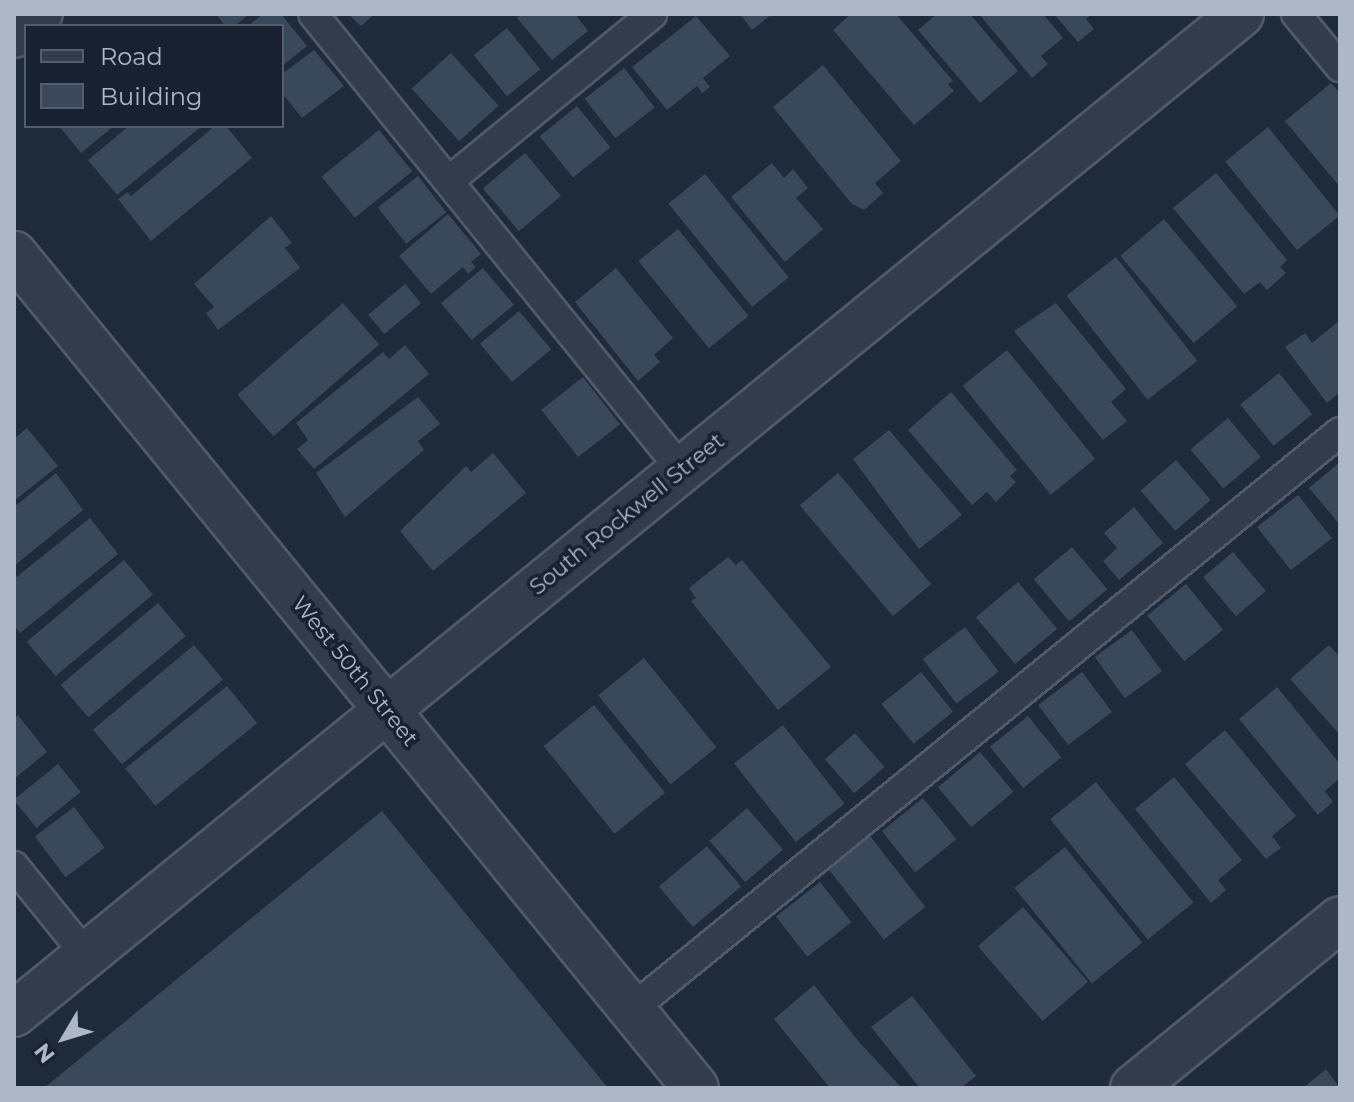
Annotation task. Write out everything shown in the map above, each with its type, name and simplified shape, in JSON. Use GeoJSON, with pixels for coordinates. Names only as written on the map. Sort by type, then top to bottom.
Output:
{"type":"FeatureCollection","features":[{"type":"Feature","properties":{"kind":"street","name":"South Rockwell Street"},"geometry":{"type":"LineString","coordinates":[[14,1014],[1241,14]]}},
{"type":"Feature","properties":{"kind":"street","name":"West 50th Street"},"geometry":{"type":"LineString","coordinates":[[14,254],[696,1088]]}},
{"type":"Feature","properties":{"kind":"street"},"geometry":{"type":"LineString","coordinates":[[1133,1088],[1340,919]]}},
{"type":"Feature","properties":{"kind":"lane"},"geometry":{"type":"LineString","coordinates":[[313,14],[681,469]]}},
{"type":"Feature","properties":{"kind":"lane"},"geometry":{"type":"LineString","coordinates":[[449,181],[652,14]]}},
{"type":"Feature","properties":{"kind":"lane"},"geometry":{"type":"LineString","coordinates":[[1296,14],[1340,67]]}},
{"type":"Feature","properties":{"kind":"lane"},"geometry":{"type":"LineString","coordinates":[[632,1009],[1340,432]]}},
{"type":"Feature","properties":{"kind":"lane"},"geometry":{"type":"LineString","coordinates":[[14,866],[86,955]]}},
{"type":"Feature","properties":{"kind":"building"},"geometry":{"type":"Polygon","coordinates":[[[216,14],[249,14],[237,24],[224,24],[216,14]]]}},
{"type":"Feature","properties":{"kind":"building"},"geometry":{"type":"Polygon","coordinates":[[[263,14],[281,14],[307,46],[284,64],[284,24],[250,24],[263,14]]]}},
{"type":"Feature","properties":{"kind":"building"},"geometry":{"type":"Polygon","coordinates":[[[348,14],[375,14],[361,26],[348,14]]]}},
{"type":"Feature","properties":{"kind":"building"},"geometry":{"type":"Polygon","coordinates":[[[522,14],[575,14],[588,31],[552,60],[517,18],[522,14]]]}},
{"type":"Feature","properties":{"kind":"building"},"geometry":{"type":"Polygon","coordinates":[[[740,14],[772,14],[752,30],[740,14]]]}},
{"type":"Feature","properties":{"kind":"building"},"geometry":{"type":"Polygon","coordinates":[[[851,14],[896,14],[953,81],[948,84],[954,91],[914,125],[833,30],[851,14]]]}},
{"type":"Feature","properties":{"kind":"building"},"geometry":{"type":"Polygon","coordinates":[[[937,14],[970,14],[1018,71],[980,103],[918,30],[937,14]]]}},
{"type":"Feature","properties":{"kind":"building"},"geometry":{"type":"Polygon","coordinates":[[[979,14],[1043,14],[1063,38],[1041,56],[1048,64],[1032,78],[979,14]]]}},
{"type":"Feature","properties":{"kind":"building"},"geometry":{"type":"Polygon","coordinates":[[[1054,14],[1092,14],[1086,19],[1094,29],[1078,42],[1054,14]]]}},
{"type":"Feature","properties":{"kind":"building"},"geometry":{"type":"Polygon","coordinates":[[[696,16],[730,56],[703,78],[710,87],[702,93],[697,86],[667,110],[632,67],[696,16]]]}},
{"type":"Feature","properties":{"kind":"building"},"geometry":{"type":"Polygon","coordinates":[[[507,28],[540,69],[507,96],[474,55],[507,28]]]}},
{"type":"Feature","properties":{"kind":"building"},"geometry":{"type":"Polygon","coordinates":[[[314,50],[344,86],[302,118],[284,96],[284,72],[314,50]]]}},
{"type":"Feature","properties":{"kind":"building"},"geometry":{"type":"Polygon","coordinates":[[[451,53],[499,106],[459,141],[412,88],[451,53]]]}},
{"type":"Feature","properties":{"kind":"building"},"geometry":{"type":"Polygon","coordinates":[[[823,65],[901,161],[875,183],[883,193],[864,210],[851,203],[773,107],[823,65]]]}},
{"type":"Feature","properties":{"kind":"building"},"geometry":{"type":"Polygon","coordinates":[[[624,68],[655,107],[615,138],[585,99],[624,68]]]}},
{"type":"Feature","properties":{"kind":"building"},"geometry":{"type":"Polygon","coordinates":[[[1331,83],[1340,93],[1340,187],[1285,121],[1331,83]]]}},
{"type":"Feature","properties":{"kind":"building"},"geometry":{"type":"Polygon","coordinates":[[[577,106],[610,147],[573,177],[540,136],[577,106]]]}},
{"type":"Feature","properties":{"kind":"building"},"geometry":{"type":"Polygon","coordinates":[[[1268,127],[1340,216],[1297,250],[1225,162],[1268,127]]]}},
{"type":"Feature","properties":{"kind":"building"},"geometry":{"type":"Polygon","coordinates":[[[61,128],[112,128],[81,153],[61,128]]]}},
{"type":"Feature","properties":{"kind":"building"},"geometry":{"type":"Polygon","coordinates":[[[127,128],[200,128],[117,195],[88,160],[127,128]]]}},
{"type":"Feature","properties":{"kind":"building"},"geometry":{"type":"Polygon","coordinates":[[[213,128],[228,128],[252,158],[151,241],[118,199],[128,192],[131,196],[213,128]]]}},
{"type":"Feature","properties":{"kind":"building"},"geometry":{"type":"Polygon","coordinates":[[[379,130],[412,171],[355,218],[321,177],[379,130]]]}},
{"type":"Feature","properties":{"kind":"building"},"geometry":{"type":"Polygon","coordinates":[[[525,153],[561,196],[519,231],[483,188],[525,153]]]}},
{"type":"Feature","properties":{"kind":"building"},"geometry":{"type":"Polygon","coordinates":[[[772,163],[784,178],[793,169],[808,188],[796,198],[823,229],[785,262],[731,197],[772,163]]]}},
{"type":"Feature","properties":{"kind":"building"},"geometry":{"type":"Polygon","coordinates":[[[1216,173],[1287,260],[1280,267],[1286,273],[1267,290],[1260,282],[1244,294],[1173,208],[1216,173]]]}},
{"type":"Feature","properties":{"kind":"building"},"geometry":{"type":"Polygon","coordinates":[[[705,174],[789,277],[752,307],[668,204],[705,174]]]}},
{"type":"Feature","properties":{"kind":"building"},"geometry":{"type":"Polygon","coordinates":[[[418,176],[446,212],[406,244],[378,207],[418,176]]]}},
{"type":"Feature","properties":{"kind":"building"},"geometry":{"type":"Polygon","coordinates":[[[448,214],[481,254],[471,262],[476,267],[468,274],[463,267],[431,294],[399,256],[448,214]]]}},
{"type":"Feature","properties":{"kind":"building"},"geometry":{"type":"Polygon","coordinates":[[[271,216],[292,243],[285,248],[300,268],[218,330],[206,313],[214,307],[194,284],[271,216]]]}},
{"type":"Feature","properties":{"kind":"building"},"geometry":{"type":"Polygon","coordinates":[[[1164,219],[1237,306],[1194,343],[1120,256],[1164,219]]]}},
{"type":"Feature","properties":{"kind":"building"},"geometry":{"type":"Polygon","coordinates":[[[678,229],[748,316],[709,348],[638,261],[678,229]]]}},
{"type":"Feature","properties":{"kind":"building"},"geometry":{"type":"Polygon","coordinates":[[[1116,257],[1197,361],[1148,400],[1066,296],[1116,257]]]}},
{"type":"Feature","properties":{"kind":"building"},"geometry":{"type":"Polygon","coordinates":[[[483,268],[514,305],[472,340],[441,303],[483,268]]]}},
{"type":"Feature","properties":{"kind":"building"},"geometry":{"type":"Polygon","coordinates":[[[616,268],[673,338],[654,355],[660,362],[638,381],[575,302],[616,268]]]}},
{"type":"Feature","properties":{"kind":"building"},"geometry":{"type":"Polygon","coordinates":[[[405,284],[421,303],[384,334],[368,315],[405,284]]]}},
{"type":"Feature","properties":{"kind":"building"},"geometry":{"type":"Polygon","coordinates":[[[343,303],[379,345],[273,436],[237,395],[343,303]]]}},
{"type":"Feature","properties":{"kind":"building"},"geometry":{"type":"Polygon","coordinates":[[[1056,303],[1126,389],[1111,402],[1127,421],[1103,440],[1014,331],[1056,303]]]}},
{"type":"Feature","properties":{"kind":"building"},"geometry":{"type":"Polygon","coordinates":[[[519,311],[551,349],[512,382],[480,344],[519,311]]]}},
{"type":"Feature","properties":{"kind":"building"},"geometry":{"type":"Polygon","coordinates":[[[1340,320],[1340,392],[1327,403],[1285,347],[1305,333],[1312,343],[1340,320]]]}},
{"type":"Feature","properties":{"kind":"building"},"geometry":{"type":"Polygon","coordinates":[[[405,345],[429,374],[314,469],[297,449],[308,440],[296,423],[383,352],[389,359],[405,345]]]}},
{"type":"Feature","properties":{"kind":"building"},"geometry":{"type":"Polygon","coordinates":[[[1007,350],[1095,459],[1051,495],[963,386],[1007,350]]]}},
{"type":"Feature","properties":{"kind":"building"},"geometry":{"type":"Polygon","coordinates":[[[1279,373],[1312,414],[1273,446],[1240,404],[1279,373]]]}},
{"type":"Feature","properties":{"kind":"building"},"geometry":{"type":"Polygon","coordinates":[[[583,377],[620,424],[578,457],[541,410],[583,377]]]}},
{"type":"Feature","properties":{"kind":"building"},"geometry":{"type":"Polygon","coordinates":[[[951,392],[1017,470],[1010,476],[1016,482],[996,502],[987,492],[972,505],[908,430],[951,392]]]}},
{"type":"Feature","properties":{"kind":"building"},"geometry":{"type":"Polygon","coordinates":[[[418,397],[440,424],[418,441],[424,450],[345,517],[316,473],[418,397]]]}},
{"type":"Feature","properties":{"kind":"building"},"geometry":{"type":"Polygon","coordinates":[[[1228,418],[1261,457],[1223,489],[1190,449],[1228,418]]]}},
{"type":"Feature","properties":{"kind":"building"},"geometry":{"type":"Polygon","coordinates":[[[27,428],[58,466],[14,501],[14,439],[27,428]]]}},
{"type":"Feature","properties":{"kind":"building"},"geometry":{"type":"Polygon","coordinates":[[[889,430],[962,515],[919,549],[853,459],[889,430]]]}},
{"type":"Feature","properties":{"kind":"building"},"geometry":{"type":"Polygon","coordinates":[[[493,453],[526,493],[433,571],[400,531],[466,466],[471,472],[493,453]]]}},
{"type":"Feature","properties":{"kind":"building"},"geometry":{"type":"Polygon","coordinates":[[[1176,460],[1211,500],[1175,531],[1141,491],[1176,460]]]}},
{"type":"Feature","properties":{"kind":"building"},"geometry":{"type":"Polygon","coordinates":[[[1340,462],[1340,525],[1309,488],[1340,462]]]}},
{"type":"Feature","properties":{"kind":"building"},"geometry":{"type":"Polygon","coordinates":[[[56,473],[83,510],[14,566],[14,507],[56,473]]]}},
{"type":"Feature","properties":{"kind":"building"},"geometry":{"type":"Polygon","coordinates":[[[838,473],[931,584],[893,616],[800,505],[838,473]]]}},
{"type":"Feature","properties":{"kind":"building"},"geometry":{"type":"Polygon","coordinates":[[[1298,495],[1332,538],[1291,570],[1257,527],[1298,495]]]}},
{"type":"Feature","properties":{"kind":"building"},"geometry":{"type":"Polygon","coordinates":[[[1134,507],[1163,543],[1119,580],[1103,561],[1117,548],[1104,533],[1134,507]]]}},
{"type":"Feature","properties":{"kind":"building"},"geometry":{"type":"Polygon","coordinates":[[[90,518],[118,554],[20,633],[14,626],[14,579],[90,518]]]}},
{"type":"Feature","properties":{"kind":"building"},"geometry":{"type":"Polygon","coordinates":[[[1072,547],[1107,589],[1069,621],[1034,579],[1072,547]]]}},
{"type":"Feature","properties":{"kind":"building"},"geometry":{"type":"Polygon","coordinates":[[[1233,552],[1266,591],[1236,616],[1203,577],[1233,552]]]}},
{"type":"Feature","properties":{"kind":"building"},"geometry":{"type":"Polygon","coordinates":[[[728,557],[736,565],[742,560],[831,667],[778,710],[691,601],[696,598],[689,588],[728,557]]]}},
{"type":"Feature","properties":{"kind":"building"},"geometry":{"type":"Polygon","coordinates":[[[124,560],[153,594],[56,676],[27,642],[124,560]]]}},
{"type":"Feature","properties":{"kind":"building"},"geometry":{"type":"Polygon","coordinates":[[[1018,582],[1057,629],[1015,664],[976,617],[1018,582]]]}},
{"type":"Feature","properties":{"kind":"building"},"geometry":{"type":"Polygon","coordinates":[[[1186,584],[1223,630],[1184,661],[1147,615],[1186,584]]]}},
{"type":"Feature","properties":{"kind":"building"},"geometry":{"type":"Polygon","coordinates":[[[158,603],[186,636],[88,718],[61,685],[158,603]]]}},
{"type":"Feature","properties":{"kind":"building"},"geometry":{"type":"Polygon","coordinates":[[[965,627],[999,672],[956,704],[923,659],[965,627]]]}},
{"type":"Feature","properties":{"kind":"building"},"geometry":{"type":"Polygon","coordinates":[[[1132,630],[1162,671],[1125,698],[1095,657],[1132,630]]]}},
{"type":"Feature","properties":{"kind":"building"},"geometry":{"type":"Polygon","coordinates":[[[194,645],[223,679],[122,764],[93,730],[194,645]]]}},
{"type":"Feature","properties":{"kind":"building"},"geometry":{"type":"Polygon","coordinates":[[[1329,645],[1340,657],[1340,735],[1290,679],[1329,645]]]}},
{"type":"Feature","properties":{"kind":"building"},"geometry":{"type":"Polygon","coordinates":[[[644,658],[716,747],[671,785],[598,695],[644,658]]]}},
{"type":"Feature","properties":{"kind":"building"},"geometry":{"type":"Polygon","coordinates":[[[921,672],[953,712],[913,744],[881,704],[921,672]]]}},
{"type":"Feature","properties":{"kind":"building"},"geometry":{"type":"Polygon","coordinates":[[[1082,672],[1112,712],[1068,745],[1038,705],[1082,672]]]}},
{"type":"Feature","properties":{"kind":"building"},"geometry":{"type":"Polygon","coordinates":[[[227,686],[257,723],[155,806],[125,768],[227,686]]]}},
{"type":"Feature","properties":{"kind":"building"},"geometry":{"type":"Polygon","coordinates":[[[1277,687],[1340,764],[1340,778],[1325,791],[1333,802],[1318,815],[1239,719],[1277,687]]]}},
{"type":"Feature","properties":{"kind":"building"},"geometry":{"type":"Polygon","coordinates":[[[594,705],[665,793],[615,834],[543,746],[594,705]]]}},
{"type":"Feature","properties":{"kind":"building"},"geometry":{"type":"Polygon","coordinates":[[[18,715],[47,752],[14,779],[14,718],[18,715]]]}},
{"type":"Feature","properties":{"kind":"building"},"geometry":{"type":"Polygon","coordinates":[[[1028,716],[1061,757],[1023,788],[990,747],[1028,716]]]}},
{"type":"Feature","properties":{"kind":"building"},"geometry":{"type":"Polygon","coordinates":[[[783,725],[845,804],[796,842],[734,763],[783,725]]]}},
{"type":"Feature","properties":{"kind":"building"},"geometry":{"type":"Polygon","coordinates":[[[1225,730],[1296,816],[1272,836],[1281,848],[1266,859],[1185,764],[1225,730]]]}},
{"type":"Feature","properties":{"kind":"building"},"geometry":{"type":"Polygon","coordinates":[[[855,733],[885,767],[854,793],[825,759],[855,733]]]}},
{"type":"Feature","properties":{"kind":"building"},"geometry":{"type":"Polygon","coordinates":[[[980,752],[1013,792],[971,827],[938,787],[980,752]]]}},
{"type":"Feature","properties":{"kind":"building"},"geometry":{"type":"Polygon","coordinates":[[[58,764],[81,792],[36,828],[14,800],[58,764]]]}},
{"type":"Feature","properties":{"kind":"building"},"geometry":{"type":"Polygon","coordinates":[[[1174,777],[1242,860],[1218,880],[1226,890],[1211,903],[1135,809],[1174,777]]]}},
{"type":"Feature","properties":{"kind":"building"},"geometry":{"type":"Polygon","coordinates":[[[1096,782],[1194,902],[1148,940],[1050,819],[1096,782]]]}},
{"type":"Feature","properties":{"kind":"building"},"geometry":{"type":"Polygon","coordinates":[[[923,798],[956,839],[915,873],[882,831],[923,798]]]}},
{"type":"Feature","properties":{"kind":"building"},"geometry":{"type":"Polygon","coordinates":[[[74,807],[105,848],[66,877],[35,836],[74,807]]]}},
{"type":"Feature","properties":{"kind":"building"},"geometry":{"type":"Polygon","coordinates":[[[747,808],[783,850],[745,882],[709,841],[747,808]]]}},
{"type":"Feature","properties":{"kind":"building"},"geometry":{"type":"Polygon","coordinates":[[[382,811],[608,1088],[44,1088],[382,811]]]}},
{"type":"Feature","properties":{"kind":"building"},"geometry":{"type":"Polygon","coordinates":[[[870,836],[925,907],[884,940],[828,869],[870,836]]]}},
{"type":"Feature","properties":{"kind":"building"},"geometry":{"type":"Polygon","coordinates":[[[707,846],[741,887],[693,927],[659,886],[707,846]]]}},
{"type":"Feature","properties":{"kind":"building"},"geometry":{"type":"Polygon","coordinates":[[[1065,847],[1142,943],[1092,983],[1014,888],[1065,847]]]}},
{"type":"Feature","properties":{"kind":"building"},"geometry":{"type":"Polygon","coordinates":[[[820,882],[851,922],[807,957],[776,916],[820,882]]]}},
{"type":"Feature","properties":{"kind":"building"},"geometry":{"type":"Polygon","coordinates":[[[1023,907],[1088,982],[1043,1021],[978,946],[1023,907]]]}},
{"type":"Feature","properties":{"kind":"building"},"geometry":{"type":"Polygon","coordinates":[[[814,985],[860,1043],[902,1088],[830,1088],[774,1019],[814,985]]]}},
{"type":"Feature","properties":{"kind":"building"},"geometry":{"type":"Polygon","coordinates":[[[912,996],[976,1076],[961,1088],[920,1088],[871,1027],[912,996]]]}},
{"type":"Feature","properties":{"kind":"building"},"geometry":{"type":"Polygon","coordinates":[[[1326,1069],[1340,1088],[1303,1088],[1326,1069]]]}}]}
